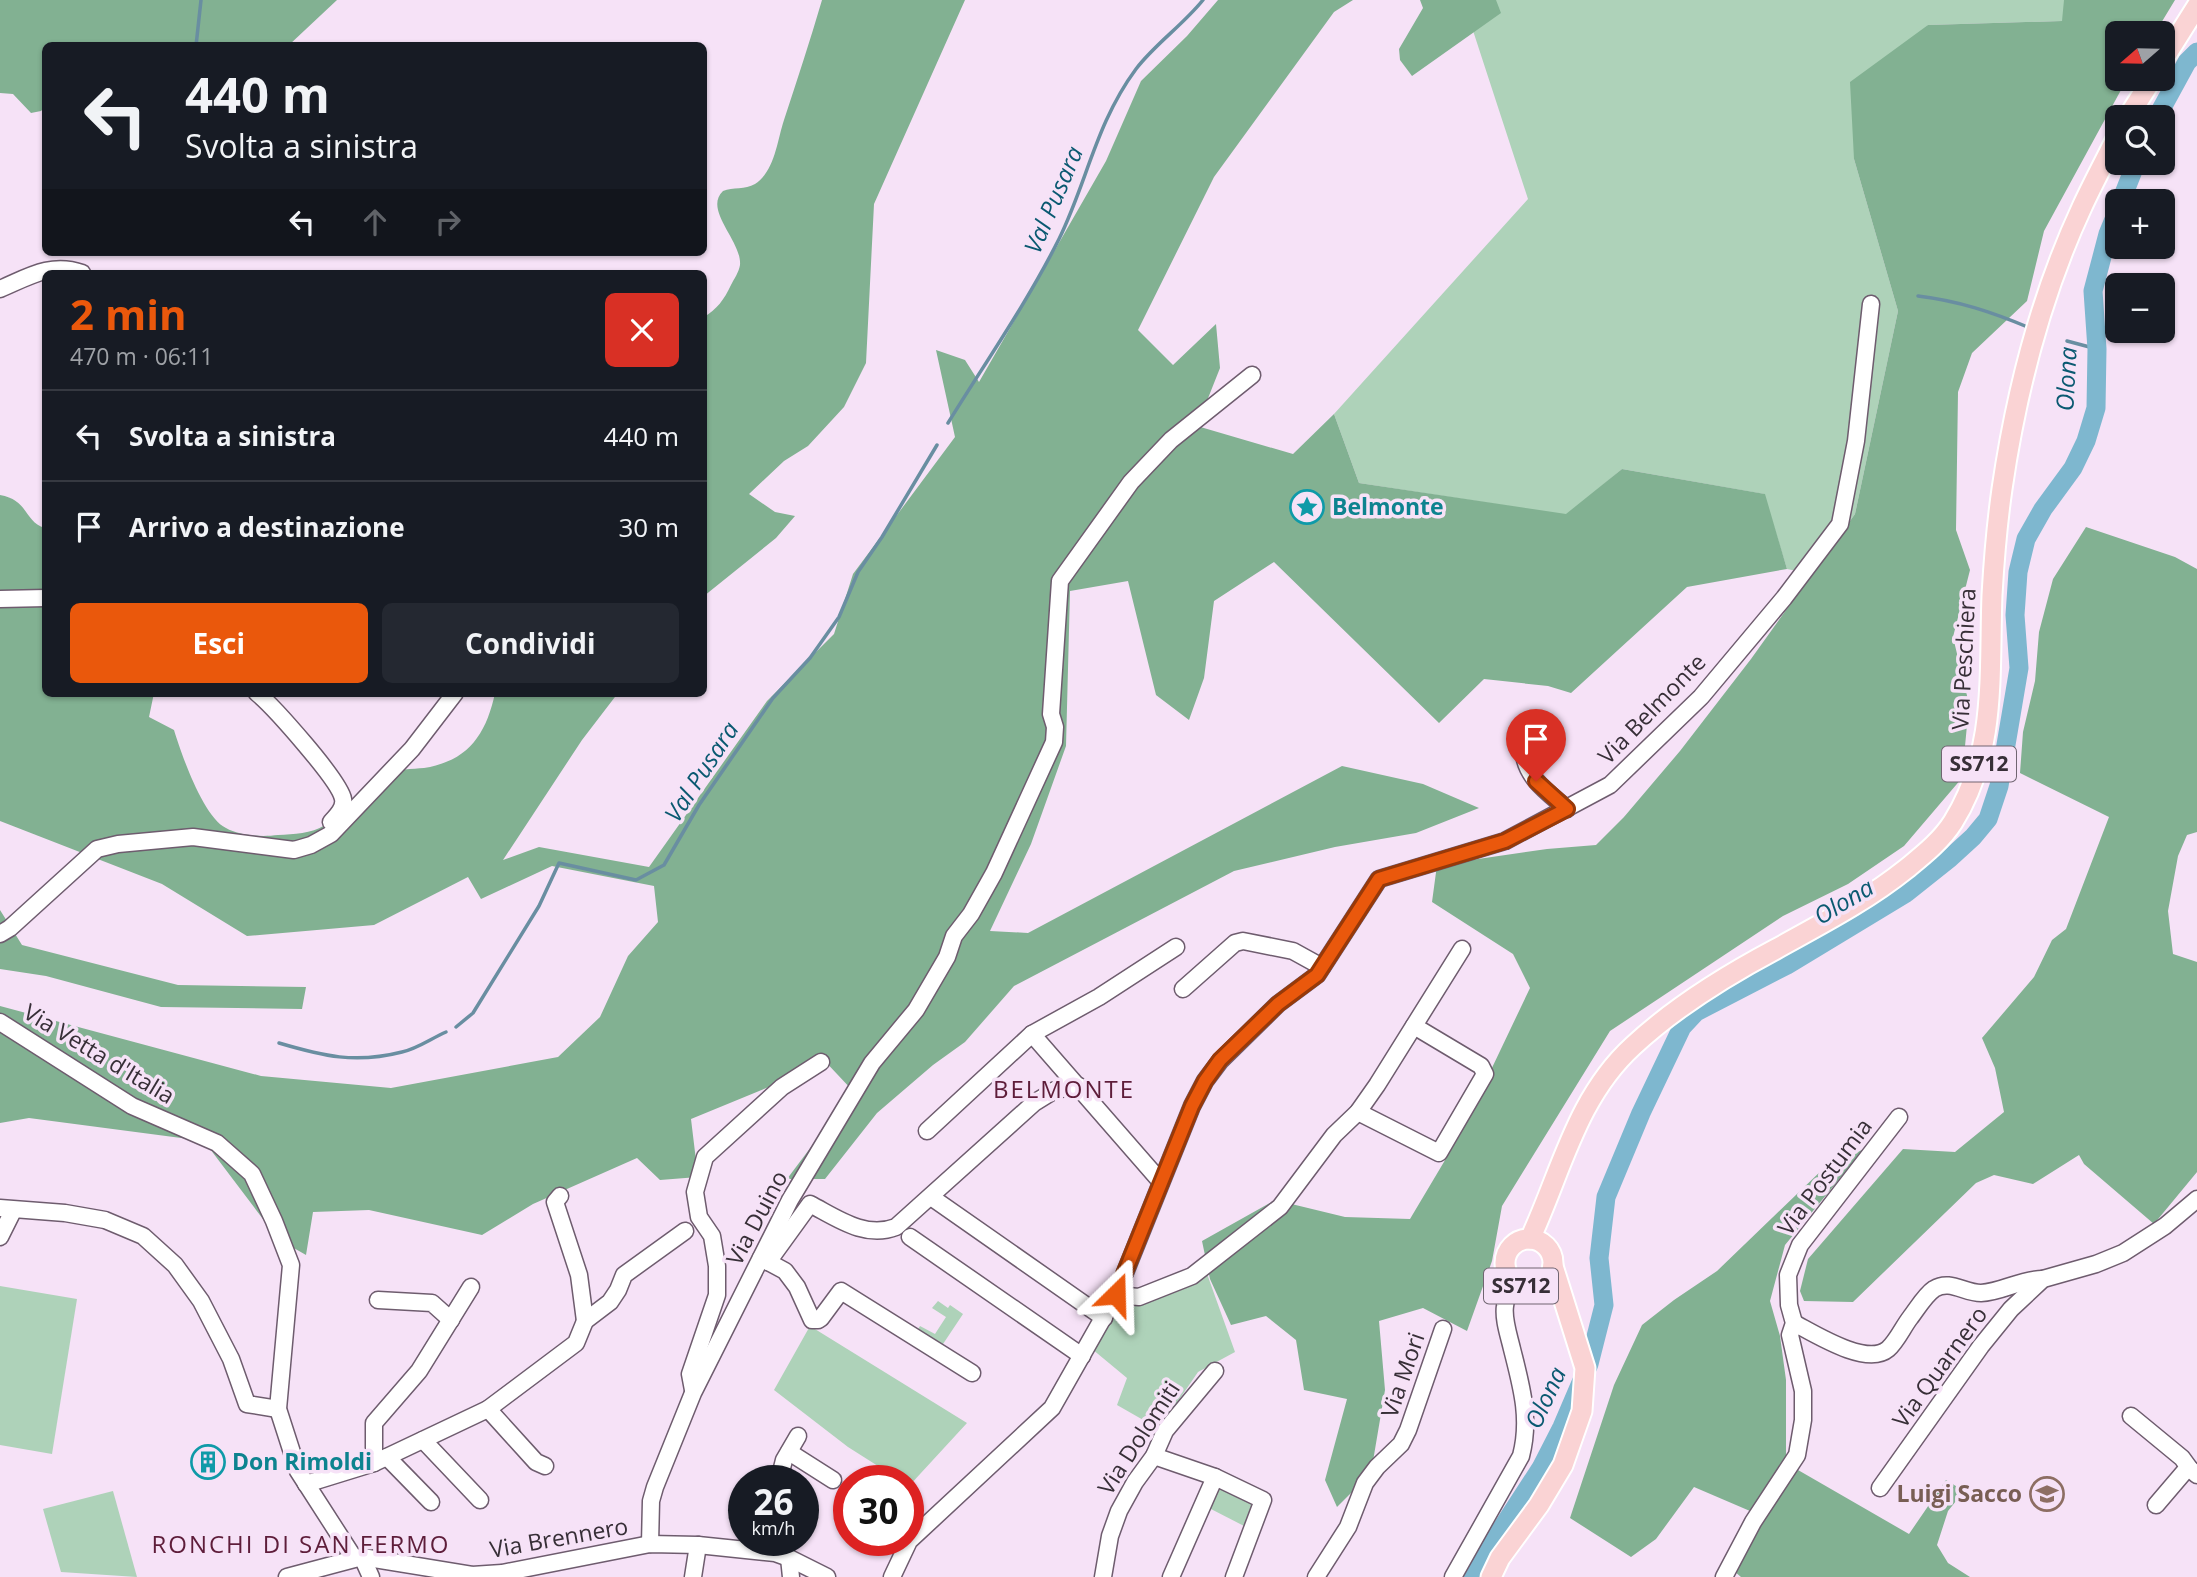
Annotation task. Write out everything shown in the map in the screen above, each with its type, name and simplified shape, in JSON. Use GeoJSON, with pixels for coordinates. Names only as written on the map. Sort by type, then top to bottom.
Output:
{"type":"FeatureCollection","features":[{"type":"Feature","properties":{"kind":"main road"},"geometry":{"type":"LineString","coordinates":[[2175,41],[2197,6]]}},
{"type":"Feature","properties":{"kind":"main road","name":"Via Peschiera"},"geometry":{"type":"LineString","coordinates":[[1566,1306],[1550,1252],[1538,1242],[1542,1215],[1556,1172],[1580,1115],[1604,1079],[1630,1048],[1705,990],[1876,893],[1930,850],[1952,823],[1974,781],[1984,746],[1990,707],[1992,594],[1997,538],[2017,404],[2032,344],[2052,283],[2081,209],[2105,161]]}},
{"type":"Feature","properties":{"kind":"main road","name":"SS712"},"geometry":{"type":"LineString","coordinates":[[1491,1577],[1500,1558],[1539,1505],[1563,1465],[1582,1411],[1584,1368],[1566,1306],[1518,1287],[1504,1267],[1506,1252],[1516,1242],[1538,1242]]}},
{"type":"Feature","properties":{"kind":"main road","name":"SS712"},"geometry":{"type":"LineString","coordinates":[[1518,1287],[1547,1279],[1553,1266]]}},
{"type":"Feature","properties":{"kind":"street"},"geometry":{"type":"LineString","coordinates":[[45,270],[72,270]]}},
{"type":"Feature","properties":{"kind":"street"},"geometry":{"type":"LineString","coordinates":[[0,289],[42,271]]}},
{"type":"Feature","properties":{"kind":"street","name":"Via Belmonte"},"geometry":{"type":"LineString","coordinates":[[892,1577],[909,1541],[1052,1408],[1116,1294],[1192,1106],[1205,1081],[1220,1060],[1270,1012],[1311,980],[1379,879],[1505,841],[1610,785],[1701,697],[1784,598],[1840,524],[1856,441],[1871,304]]}},
{"type":"Feature","properties":{"kind":"street","name":"Via Duino"},"geometry":{"type":"LineString","coordinates":[[650,1544],[651,1501],[681,1412],[765,1260],[790,1200],[872,1063],[916,1010],[947,957],[954,936],[971,914],[1054,742],[1055,727],[1051,714],[1060,581],[1131,482],[1171,440],[1252,375]]}},
{"type":"Feature","properties":{"kind":"street"},"geometry":{"type":"LineString","coordinates":[[0,599],[42,598]]}},
{"type":"Feature","properties":{"kind":"street"},"geometry":{"type":"LineString","coordinates":[[262,697],[273,706],[344,798],[342,808],[311,845]]}},
{"type":"Feature","properties":{"kind":"street"},"geometry":{"type":"LineString","coordinates":[[0,934],[97,849],[118,844],[193,837],[294,850],[311,845],[331,834],[412,749],[452,697]]}},
{"type":"Feature","properties":{"kind":"street"},"geometry":{"type":"LineString","coordinates":[[1524,755],[1526,769],[1567,809]]}},
{"type":"Feature","properties":{"kind":"street"},"geometry":{"type":"LineString","coordinates":[[1182,989],[1235,943],[1293,951],[1322,967]]}},
{"type":"Feature","properties":{"kind":"street"},"geometry":{"type":"LineString","coordinates":[[927,1130],[1032,1034],[1099,997],[1176,947]]}},
{"type":"Feature","properties":{"kind":"street"},"geometry":{"type":"LineString","coordinates":[[1116,1294],[1139,1297],[1192,1276],[1280,1207],[1334,1135],[1358,1112],[1462,949]]}},
{"type":"Feature","properties":{"kind":"street","name":"Via Vetta d'Italia"},"geometry":{"type":"LineString","coordinates":[[0,1022],[132,1106],[217,1143],[252,1174],[274,1221],[290,1265],[278,1409],[298,1471],[371,1577]]}},
{"type":"Feature","properties":{"kind":"street"},"geometry":{"type":"LineString","coordinates":[[1358,1112],[1439,1153],[1485,1074],[1481,1066],[1414,1026]]}},
{"type":"Feature","properties":{"kind":"street"},"geometry":{"type":"LineString","coordinates":[[1032,1034],[1161,1182]]}},
{"type":"Feature","properties":{"kind":"street"},"geometry":{"type":"LineString","coordinates":[[693,1393],[690,1374],[717,1295],[717,1266],[712,1236],[699,1217],[695,1192],[705,1157],[782,1087],[821,1062]]}},
{"type":"Feature","properties":{"kind":"street"},"geometry":{"type":"LineString","coordinates":[[972,1373],[841,1291],[821,1318],[818,1321],[812,1320],[797,1287],[785,1271],[765,1260],[810,1204],[868,1232],[887,1231],[896,1227],[1034,1103],[1055,1090],[1079,1086]]}},
{"type":"Feature","properties":{"kind":"street","name":"Via Postumia"},"geometry":{"type":"LineString","coordinates":[[1724,1577],[1753,1522],[1797,1455],[1803,1420],[1803,1391],[1790,1335],[1794,1323],[1789,1305],[1788,1275],[1800,1245],[1899,1117]]}},
{"type":"Feature","properties":{"kind":"street"},"geometry":{"type":"LineString","coordinates":[[560,1196],[555,1202],[579,1275],[585,1321]]}},
{"type":"Feature","properties":{"kind":"street"},"geometry":{"type":"LineString","coordinates":[[931,1197],[1104,1318]]}},
{"type":"Feature","properties":{"kind":"street","name":"Via Quarnero"},"geometry":{"type":"LineString","coordinates":[[1794,1323],[1851,1350],[1871,1356],[1880,1354],[1890,1348],[1931,1291],[1943,1285],[1955,1286],[1970,1293],[1984,1293],[2095,1264],[2123,1253],[2165,1226],[2197,1199]]}},
{"type":"Feature","properties":{"kind":"street"},"geometry":{"type":"LineString","coordinates":[[0,1237],[6,1210],[65,1213],[105,1220],[143,1236],[175,1265],[201,1301],[231,1359],[247,1404],[278,1409]]}},
{"type":"Feature","properties":{"kind":"street"},"geometry":{"type":"LineString","coordinates":[[306,1484],[381,1460],[488,1409],[576,1342],[585,1321],[610,1301],[624,1275],[685,1231]]}},
{"type":"Feature","properties":{"kind":"street"},"geometry":{"type":"LineString","coordinates":[[910,1237],[1082,1356]]}},
{"type":"Feature","properties":{"kind":"street","name":"Via Quarnero"},"geometry":{"type":"LineString","coordinates":[[1880,1488],[1981,1346],[2011,1309],[2043,1279]]}},
{"type":"Feature","properties":{"kind":"street"},"geometry":{"type":"LineString","coordinates":[[431,1502],[381,1460],[374,1423],[419,1371],[471,1287]]}},
{"type":"Feature","properties":{"kind":"street"},"geometry":{"type":"LineString","coordinates":[[1453,1577],[1521,1455],[1525,1442],[1525,1406],[1507,1331],[1504,1306],[1518,1287]]}},
{"type":"Feature","properties":{"kind":"street"},"geometry":{"type":"LineString","coordinates":[[378,1300],[432,1303],[451,1320]]}},
{"type":"Feature","properties":{"kind":"street","name":"Via Mori"},"geometry":{"type":"LineString","coordinates":[[1316,1577],[1348,1527],[1365,1483],[1377,1466],[1401,1444],[1443,1329]]}},
{"type":"Feature","properties":{"kind":"street","name":"Via Dolomiti"},"geometry":{"type":"LineString","coordinates":[[1103,1577],[1110,1536],[1119,1511],[1154,1456],[1165,1431],[1214,1371]]}},
{"type":"Feature","properties":{"kind":"street"},"geometry":{"type":"LineString","coordinates":[[488,1409],[536,1462],[545,1466]]}},
{"type":"Feature","properties":{"kind":"street"},"geometry":{"type":"LineString","coordinates":[[2131,1416],[2182,1458],[2194,1472]]}},
{"type":"Feature","properties":{"kind":"street"},"geometry":{"type":"LineString","coordinates":[[784,1465],[798,1436]]}},
{"type":"Feature","properties":{"kind":"street"},"geometry":{"type":"LineString","coordinates":[[423,1440],[480,1500]]}},
{"type":"Feature","properties":{"kind":"street"},"geometry":{"type":"LineString","coordinates":[[789,1452],[833,1480]]}},
{"type":"Feature","properties":{"kind":"street"},"geometry":{"type":"LineString","coordinates":[[651,1501],[652,1478],[661,1454]]}},
{"type":"Feature","properties":{"kind":"street"},"geometry":{"type":"LineString","coordinates":[[1154,1456],[1215,1476],[1263,1500],[1234,1577]]}},
{"type":"Feature","properties":{"kind":"street"},"geometry":{"type":"LineString","coordinates":[[2156,1505],[2185,1471],[2194,1472]]}},
{"type":"Feature","properties":{"kind":"street"},"geometry":{"type":"LineString","coordinates":[[1171,1577],[1215,1476]]}},
{"type":"Feature","properties":{"kind":"street","name":"Via Brennero"},"geometry":{"type":"LineString","coordinates":[[288,1577],[305,1575],[358,1558],[472,1575],[502,1573],[650,1544],[728,1545]]}},
{"type":"Feature","properties":{"kind":"street"},"geometry":{"type":"LineString","coordinates":[[694,1577],[698,1545]]}},
{"type":"Feature","properties":{"kind":"street","name":"Via Brennero"},"geometry":{"type":"LineString","coordinates":[[784,1556],[808,1573],[827,1577]]}},
{"type":"Feature","properties":{"kind":"street"},"geometry":{"type":"LineString","coordinates":[[789,1558],[791,1577]]}},
{"type":"Feature","properties":{"kind":"green space"},"geometry":{"type":"Polygon","coordinates":[[[0,0],[337,0],[292,42],[42,42],[42,110],[31,113],[13,94],[0,93],[0,0]]]}},
{"type":"Feature","properties":{"kind":"green space"},"geometry":{"type":"Polygon","coordinates":[[[822,0],[965,0],[874,204],[866,363],[844,407],[808,446],[784,461],[749,494],[775,512],[795,516],[776,538],[707,594],[707,315],[723,300],[740,265],[735,246],[720,216],[718,199],[723,191],[747,187],[762,178],[771,164],[822,0]]]}},
{"type":"Feature","properties":{"kind":"green space"},"geometry":{"type":"Polygon","coordinates":[[[1218,0],[1353,0],[1334,12],[1214,177],[1138,330],[1173,365],[1216,324],[1220,368],[1197,426],[1293,454],[1334,414],[1359,483],[1566,514],[1622,469],[1765,494],[1787,569],[1687,587],[1571,693],[1548,686],[1484,679],[1439,723],[1274,562],[1214,601],[1204,678],[1189,720],[1156,695],[1128,581],[1070,591],[1066,746],[1031,844],[990,931],[1028,933],[1342,766],[1423,784],[1479,808],[1416,833],[1335,847],[1234,871],[1014,986],[965,1042],[933,1065],[877,1113],[825,1179],[787,1179],[853,1091],[821,1057],[776,1084],[691,1119],[698,1177],[660,1180],[637,1158],[533,1204],[482,1235],[369,1210],[313,1212],[306,1255],[278,1239],[204,1141],[29,1118],[0,1123],[0,1006],[261,1076],[391,1088],[558,1057],[600,1017],[628,956],[658,922],[654,886],[552,866],[481,899],[468,877],[374,925],[247,936],[162,884],[0,821],[0,495],[16,501],[33,521],[42,527],[42,697],[153,697],[149,717],[174,730],[201,798],[217,822],[226,828],[244,834],[265,836],[302,833],[320,828],[341,814],[387,774],[439,764],[463,752],[473,744],[480,733],[494,697],[615,697],[582,740],[503,860],[539,847],[649,867],[767,701],[834,634],[853,574],[955,437],[936,350],[965,360],[979,382],[1106,161],[1141,81],[1187,36],[1218,0]]]}},
{"type":"Feature","properties":{"kind":"green space"},"geometry":{"type":"Polygon","coordinates":[[[1420,0],[1496,0],[1501,13],[1412,76],[1400,60],[1399,49],[1423,8],[1420,0]]]}},
{"type":"Feature","properties":{"kind":"green space"},"geometry":{"type":"Polygon","coordinates":[[[1463,0],[2078,0],[2062,21],[1928,25],[1854,159],[1898,311],[1855,514],[1812,574],[1787,569],[1764,494],[1622,469],[1567,515],[1359,483],[1334,414],[1528,199],[1463,0]]]}},
{"type":"Feature","properties":{"kind":"green space"},"geometry":{"type":"Polygon","coordinates":[[[2064,0],[2175,0],[2162,21],[2105,21],[2105,91],[2120,91],[2113,105],[2105,105],[2105,119],[2044,231],[2027,301],[1972,353],[1958,392],[1956,530],[1970,570],[1953,637],[1969,704],[1962,778],[1904,846],[1848,884],[1783,916],[1610,1031],[1502,1206],[1492,1261],[1467,1331],[1423,1308],[1379,1321],[1385,1390],[1371,1473],[1337,1507],[1325,1480],[1347,1399],[1304,1390],[1296,1340],[1266,1316],[1231,1325],[1210,1279],[1202,1241],[1275,1200],[1345,1217],[1410,1219],[1460,1135],[1530,988],[1513,954],[1432,902],[1437,865],[1547,849],[1596,845],[1624,817],[1680,751],[1751,659],[1855,514],[1898,311],[1854,159],[1850,82],[1928,25],[2062,21],[2064,0]]]}},
{"type":"Feature","properties":{"kind":"green space"},"geometry":{"type":"Polygon","coordinates":[[[2086,527],[2175,557],[2197,569],[2197,832],[2187,835],[2178,856],[2168,911],[2173,954],[2197,962],[2197,1172],[2154,1224],[2084,1164],[2079,1155],[2033,1184],[1994,1175],[1976,1183],[1853,1302],[1804,1301],[1800,1291],[1808,1259],[1903,1149],[1955,1152],[2004,1112],[1995,1068],[1982,1038],[2034,977],[2052,940],[2066,929],[2109,817],[2020,773],[2023,732],[2035,681],[2039,632],[2053,579],[2086,527]]]}},
{"type":"Feature","properties":{"kind":"green space"},"geometry":{"type":"Polygon","coordinates":[[[0,910],[22,945],[178,985],[306,987],[302,1009],[161,1007],[46,976],[0,969],[0,910]]]}},
{"type":"Feature","properties":{"kind":"green space"},"geometry":{"type":"Polygon","coordinates":[[[1864,1149],[1785,1245],[1770,1301],[1780,1336],[1786,1380],[1786,1456],[1750,1511],[1694,1487],[1656,1539],[1631,1557],[1570,1518],[1614,1385],[1642,1325],[1717,1271],[1824,1168],[1864,1149]]]}},
{"type":"Feature","properties":{"kind":"green space"},"geometry":{"type":"Polygon","coordinates":[[[1206,1271],[1235,1352],[1198,1372],[1159,1429],[1117,1405],[1127,1378],[1092,1349],[1115,1316],[1206,1271]]]}},
{"type":"Feature","properties":{"kind":"green space"},"geometry":{"type":"Polygon","coordinates":[[[0,1286],[77,1299],[52,1454],[0,1445],[0,1286]]]}},
{"type":"Feature","properties":{"kind":"green space"},"geometry":{"type":"Polygon","coordinates":[[[938,1301],[963,1314],[943,1344],[939,1345],[917,1331],[920,1326],[935,1334],[946,1317],[932,1308],[938,1301]]]}},
{"type":"Feature","properties":{"kind":"green space"},"geometry":{"type":"Polygon","coordinates":[[[810,1326],[967,1423],[924,1470],[924,1465],[876,1465],[848,1447],[774,1390],[810,1326]]]}},
{"type":"Feature","properties":{"kind":"green space"},"geometry":{"type":"Polygon","coordinates":[[[1798,1470],[1909,1534],[1946,1480],[1964,1491],[1948,1511],[1937,1545],[1948,1563],[1970,1577],[1741,1577],[1734,1571],[1756,1524],[1798,1470]]]}},
{"type":"Feature","properties":{"kind":"green space"},"geometry":{"type":"Polygon","coordinates":[[[1219,1488],[1256,1506],[1246,1527],[1209,1508],[1219,1488]]]}},
{"type":"Feature","properties":{"kind":"green space"},"geometry":{"type":"Polygon","coordinates":[[[113,1491],[137,1577],[61,1572],[43,1509],[113,1491]]]}},
{"type":"Feature","properties":{"kind":"waterway"},"geometry":{"type":"LineString","coordinates":[[196,42],[201,0]]}},
{"type":"Feature","properties":{"kind":"waterway","name":"Val Pusara"},"geometry":{"type":"LineString","coordinates":[[948,423],[1047,263],[1069,218],[1101,131],[1122,89],[1144,60],[1203,0]]}},
{"type":"Feature","properties":{"kind":"waterway","name":"Olona"},"geometry":{"type":"LineString","coordinates":[[2164,105],[2187,62],[2197,52]]}},
{"type":"Feature","properties":{"kind":"waterway","name":"Olona"},"geometry":{"type":"LineString","coordinates":[[2126,189],[2131,175]]}},
{"type":"Feature","properties":{"kind":"waterway","name":"Olona"},"geometry":{"type":"LineString","coordinates":[[1470,1577],[1541,1468],[1589,1364],[1604,1305],[1599,1258],[1606,1197],[1641,1113],[1682,1027],[1696,1012],[1787,965],[1906,893],[1950,858],[1988,819],[1999,786],[2019,668],[2015,615],[2018,572],[2026,539],[2043,509],[2073,468],[2086,441],[2096,408],[2097,349],[2093,291],[2105,245]]}},
{"type":"Feature","properties":{"kind":"waterway"},"geometry":{"type":"LineString","coordinates":[[1918,296],[1975,308],[2030,328]]}},
{"type":"Feature","properties":{"kind":"waterway"},"geometry":{"type":"LineString","coordinates":[[2067,341],[2097,349]]}},
{"type":"Feature","properties":{"kind":"waterway","name":"Val Pusara"},"geometry":{"type":"LineString","coordinates":[[456,1027],[473,1013],[539,906],[559,863],[636,880],[664,865],[699,805],[773,698],[810,658],[839,617],[858,572],[937,445]]}},
{"type":"Feature","properties":{"kind":"waterway","name":"Val Pusara"},"geometry":{"type":"LineString","coordinates":[[279,1043],[339,1057],[385,1056],[408,1051],[446,1032]]}},
{"type":"Feature","properties":{"kind":"place","name":"Belmonte"},"geometry":{"type":"Point","coordinates":[1307,507]}},
{"type":"Feature","properties":{"kind":"place","name":"Don Rimoldi"},"geometry":{"type":"Point","coordinates":[208,1462]}},
{"type":"Feature","properties":{"kind":"place","name":"Luigi Sacco"},"geometry":{"type":"Point","coordinates":[2047,1494]}},
{"type":"Feature","properties":{"kind":"district","name":"BELMONTE"},"geometry":{"type":"Point","coordinates":[1064,1090]}},
{"type":"Feature","properties":{"kind":"district","name":"RONCHI DI SAN FERMO"},"geometry":{"type":"Point","coordinates":[301,1545]}},
{"type":"Feature","properties":{"kind":"route"},"geometry":{"type":"LineString","coordinates":[[1116,1294],[1192,1106],[1220,1060],[1278,1004],[1317,975],[1379,879],[1505,841],[1567,809],[1536,781]]}}]}
